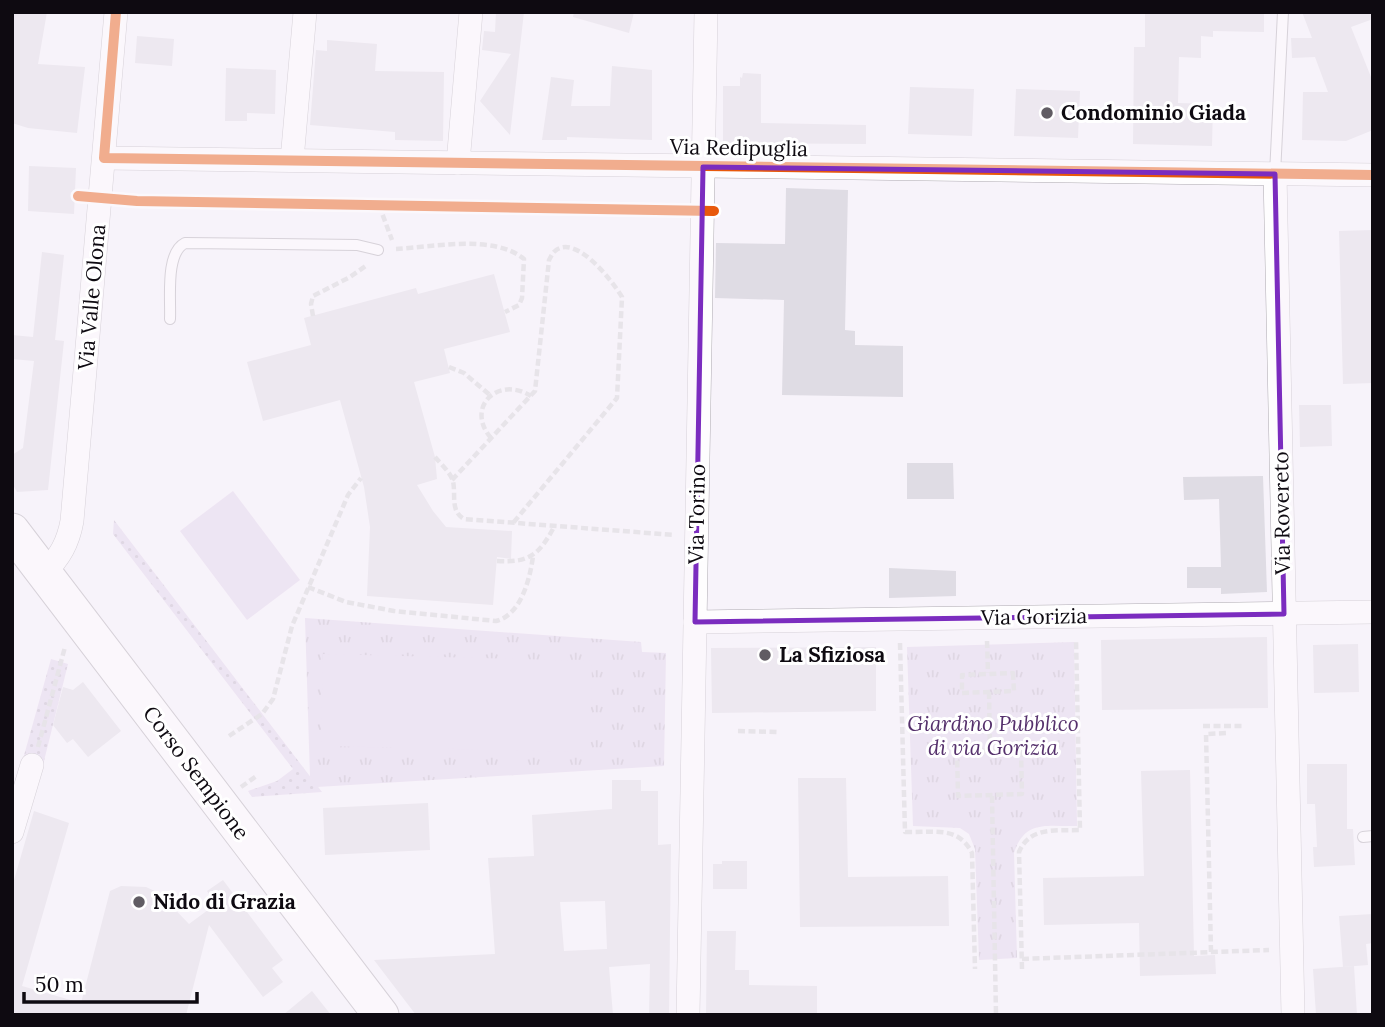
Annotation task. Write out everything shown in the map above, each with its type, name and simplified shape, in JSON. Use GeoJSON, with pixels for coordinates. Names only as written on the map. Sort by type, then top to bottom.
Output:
{"type":"FeatureCollection","features":[{"type":"Feature","properties":{"kind":"main road","name":"Corso Sempione"},"geometry":{"type":"LineString","coordinates":[[12,531],[381,1015]]}},
{"type":"Feature","properties":{"kind":"street","name":"Via Valle Olona"},"geometry":{"type":"LineString","coordinates":[[44,573],[62,553],[72,521],[116,12]]}},
{"type":"Feature","properties":{"kind":"street"},"geometry":{"type":"LineString","coordinates":[[292,160],[304,12]]}},
{"type":"Feature","properties":{"kind":"street"},"geometry":{"type":"LineString","coordinates":[[458,163],[471,12]]}},
{"type":"Feature","properties":{"kind":"street","name":"Via Torino"},"geometry":{"type":"LineString","coordinates":[[688,1015],[705,12]]}},
{"type":"Feature","properties":{"kind":"street","name":"Via Redipuglia"},"geometry":{"type":"LineString","coordinates":[[104,158],[1373,175]]}},
{"type":"Feature","properties":{"kind":"street","name":"Via Rovereto"},"geometry":{"type":"LineString","coordinates":[[1275,174],[1293,1015]]}},
{"type":"Feature","properties":{"kind":"street","name":"Via Gorizia"},"geometry":{"type":"LineString","coordinates":[[695,622],[1373,612]]}},
{"type":"Feature","properties":{"kind":"street"},"geometry":{"type":"LineString","coordinates":[[12,832],[33,765]]}},
{"type":"Feature","properties":{"kind":"lane","name":"Via Rovereto"},"geometry":{"type":"LineString","coordinates":[[1275,174],[1283,12]]}},
{"type":"Feature","properties":{"kind":"lane"},"geometry":{"type":"LineString","coordinates":[[170,319],[173,255],[180,245],[186,243],[357,245],[378,250]]}},
{"type":"Feature","properties":{"kind":"path"},"geometry":{"type":"LineString","coordinates":[[372,205],[392,205]]}},
{"type":"Feature","properties":{"kind":"path"},"geometry":{"type":"LineString","coordinates":[[396,249],[467,244],[503,246],[516,252],[524,258],[523,298],[519,305],[505,312]]}},
{"type":"Feature","properties":{"kind":"path"},"geometry":{"type":"LineString","coordinates":[[452,480],[536,391],[549,260],[555,250],[564,247],[586,255],[622,297],[617,398],[513,523]]}},
{"type":"Feature","properties":{"kind":"path"},"geometry":{"type":"LineString","coordinates":[[313,316],[313,296],[350,277],[368,264],[378,250]]}},
{"type":"Feature","properties":{"kind":"path"},"geometry":{"type":"LineString","coordinates":[[449,367],[464,373],[491,397]]}},
{"type":"Feature","properties":{"kind":"path"},"geometry":{"type":"LineString","coordinates":[[491,438],[485,431],[481,411],[491,397],[499,390],[510,387],[520,389],[531,396]]}},
{"type":"Feature","properties":{"kind":"path"},"geometry":{"type":"LineString","coordinates":[[435,457],[452,480],[455,510],[458,516],[464,519],[679,535]]}},
{"type":"Feature","properties":{"kind":"path"},"geometry":{"type":"LineString","coordinates":[[229,736],[262,713],[273,699],[289,636],[308,587],[348,495],[361,478]]}},
{"type":"Feature","properties":{"kind":"path"},"geometry":{"type":"LineString","coordinates":[[497,561],[512,562],[533,556],[554,527]]}},
{"type":"Feature","properties":{"kind":"path"},"geometry":{"type":"LineString","coordinates":[[308,587],[345,602],[394,611],[496,621],[506,619],[513,611],[524,590],[533,556]]}},
{"type":"Feature","properties":{"kind":"path"},"geometry":{"type":"LineString","coordinates":[[33,765],[74,612]]}},
{"type":"Feature","properties":{"kind":"path"},"geometry":{"type":"LineString","coordinates":[[1022,968],[1019,852],[1030,836],[1039,832],[1080,830],[1076,639]]}},
{"type":"Feature","properties":{"kind":"path"},"geometry":{"type":"LineString","coordinates":[[987,641],[988,673]]}},
{"type":"Feature","properties":{"kind":"path"},"geometry":{"type":"LineString","coordinates":[[900,643],[905,832],[955,834],[967,844],[972,853],[975,969]]}},
{"type":"Feature","properties":{"kind":"path"},"geometry":{"type":"LineString","coordinates":[[1013,673],[1013,691],[989,692],[962,693],[962,674],[1013,673]]}},
{"type":"Feature","properties":{"kind":"path"},"geometry":{"type":"LineString","coordinates":[[989,692],[990,750]]}},
{"type":"Feature","properties":{"kind":"path"},"geometry":{"type":"LineString","coordinates":[[1203,726],[1242,726]]}},
{"type":"Feature","properties":{"kind":"path"},"geometry":{"type":"LineString","coordinates":[[738,731],[778,732]]}},
{"type":"Feature","properties":{"kind":"path"},"geometry":{"type":"LineString","coordinates":[[1211,952],[1206,734],[1228,733]]}},
{"type":"Feature","properties":{"kind":"path"},"geometry":{"type":"LineString","coordinates":[[1021,750],[1022,794],[992,796],[958,796],[957,751],[1021,750]]}},
{"type":"Feature","properties":{"kind":"path"},"geometry":{"type":"LineString","coordinates":[[242,793],[239,788],[258,775]]}},
{"type":"Feature","properties":{"kind":"path"},"geometry":{"type":"LineString","coordinates":[[992,796],[996,1015]]}},
{"type":"Feature","properties":{"kind":"path"},"geometry":{"type":"LineString","coordinates":[[1022,959],[1276,950]]}},
{"type":"Feature","properties":{"kind":"highlighted area"},"geometry":{"type":"Polygon","coordinates":[[[703,167],[1275,174],[1284,614],[695,622],[703,167]]]}},
{"type":"Feature","properties":{"kind":"green space"},"geometry":{"type":"Polygon","coordinates":[[[233,491],[300,580],[247,620],[180,531],[233,491]]]}},
{"type":"Feature","properties":{"kind":"green space"},"geometry":{"type":"Polygon","coordinates":[[[114,520],[322,792],[252,797],[248,791],[277,781],[293,769],[113,534],[114,520]]]}},
{"type":"Feature","properties":{"kind":"green space"},"geometry":{"type":"Polygon","coordinates":[[[305,618],[641,642],[642,652],[666,653],[664,766],[317,787],[310,777],[305,618]]]}},
{"type":"Feature","properties":{"kind":"green space","name":"Giardino Pubblico di via Gorizia"},"geometry":{"type":"Polygon","coordinates":[[[1074,642],[1077,826],[1039,827],[1024,835],[1014,853],[1017,958],[979,960],[975,849],[969,834],[960,828],[913,826],[907,647],[1074,642]]]}},
{"type":"Feature","properties":{"kind":"green space"},"geometry":{"type":"Polygon","coordinates":[[[323,654],[592,661],[590,752],[321,746],[323,654]]]}},
{"type":"Feature","properties":{"kind":"green space"},"geometry":{"type":"Polygon","coordinates":[[[51,659],[68,664],[43,765],[23,759],[51,659]]]}},
{"type":"Feature","properties":{"kind":"building"},"geometry":{"type":"Polygon","coordinates":[[[12,12],[47,12],[38,64],[85,67],[77,133],[28,128],[12,123],[12,12]]]}},
{"type":"Feature","properties":{"kind":"building"},"geometry":{"type":"Polygon","coordinates":[[[496,12],[524,12],[510,135],[480,101],[511,54],[482,50],[484,31],[495,32],[496,12]]]}},
{"type":"Feature","properties":{"kind":"building"},"geometry":{"type":"Polygon","coordinates":[[[574,12],[634,12],[629,33],[573,17],[574,12]]]}},
{"type":"Feature","properties":{"kind":"building"},"geometry":{"type":"Polygon","coordinates":[[[1145,12],[1264,12],[1264,32],[1213,31],[1213,37],[1201,36],[1201,58],[1179,57],[1178,103],[1213,104],[1212,146],[1133,144],[1134,47],[1145,47],[1145,12]]]}},
{"type":"Feature","properties":{"kind":"building"},"geometry":{"type":"Polygon","coordinates":[[[1302,12],[1373,12],[1373,19],[1351,27],[1373,82],[1373,130],[1346,141],[1302,140],[1303,92],[1328,92],[1315,57],[1292,58],[1291,38],[1312,38],[1302,12]]]}},
{"type":"Feature","properties":{"kind":"building"},"geometry":{"type":"Polygon","coordinates":[[[137,36],[174,39],[172,66],[135,63],[137,36]]]}},
{"type":"Feature","properties":{"kind":"building"},"geometry":{"type":"Polygon","coordinates":[[[327,40],[377,44],[375,71],[444,72],[443,141],[395,140],[395,132],[310,125],[316,50],[327,51],[327,40]]]}},
{"type":"Feature","properties":{"kind":"building"},"geometry":{"type":"Polygon","coordinates":[[[612,66],[652,70],[652,140],[567,137],[567,140],[542,140],[551,77],[574,80],[571,106],[610,106],[612,66]]]}},
{"type":"Feature","properties":{"kind":"building"},"geometry":{"type":"Polygon","coordinates":[[[226,68],[276,70],[275,114],[247,113],[247,121],[225,121],[226,68]]]}},
{"type":"Feature","properties":{"kind":"building"},"geometry":{"type":"Polygon","coordinates":[[[743,73],[761,74],[761,123],[866,125],[866,144],[723,143],[723,86],[740,86],[743,73]]]}},
{"type":"Feature","properties":{"kind":"building"},"geometry":{"type":"Polygon","coordinates":[[[910,87],[974,89],[972,136],[908,134],[910,87]]]}},
{"type":"Feature","properties":{"kind":"building","name":"Condominio Giada"},"geometry":{"type":"Polygon","coordinates":[[[1016,89],[1080,91],[1078,138],[1014,136],[1016,89]]]}},
{"type":"Feature","properties":{"kind":"building"},"geometry":{"type":"Polygon","coordinates":[[[29,166],[76,168],[74,214],[28,211],[29,166]]]}},
{"type":"Feature","properties":{"kind":"building"},"geometry":{"type":"Polygon","coordinates":[[[786,188],[848,190],[845,330],[855,331],[855,345],[903,346],[903,397],[782,395],[784,300],[715,298],[716,243],[785,244],[786,188]]]}},
{"type":"Feature","properties":{"kind":"building"},"geometry":{"type":"Polygon","coordinates":[[[1373,230],[1373,383],[1343,384],[1339,231],[1373,230]]]}},
{"type":"Feature","properties":{"kind":"building"},"geometry":{"type":"Polygon","coordinates":[[[42,252],[64,255],[55,340],[64,341],[48,490],[17,492],[12,483],[12,455],[23,448],[34,361],[12,359],[12,335],[33,337],[42,252]]]}},
{"type":"Feature","properties":{"kind":"building"},"geometry":{"type":"Polygon","coordinates":[[[494,274],[510,332],[444,349],[450,373],[414,382],[435,457],[437,479],[417,485],[433,511],[446,527],[512,531],[511,559],[497,557],[493,605],[367,596],[370,527],[364,487],[340,400],[263,421],[247,362],[311,345],[304,318],[416,288],[418,294],[494,274]]]}},
{"type":"Feature","properties":{"kind":"building"},"geometry":{"type":"Polygon","coordinates":[[[1299,405],[1331,405],[1332,446],[1300,447],[1299,405]]]}},
{"type":"Feature","properties":{"kind":"building"},"geometry":{"type":"Polygon","coordinates":[[[907,463],[953,463],[954,499],[907,499],[907,463]]]}},
{"type":"Feature","properties":{"kind":"building"},"geometry":{"type":"Polygon","coordinates":[[[1263,476],[1267,592],[1221,594],[1221,588],[1187,588],[1187,567],[1221,567],[1219,499],[1184,500],[1183,477],[1263,476]]]}},
{"type":"Feature","properties":{"kind":"building"},"geometry":{"type":"Polygon","coordinates":[[[889,568],[956,571],[956,596],[889,598],[889,568]]]}},
{"type":"Feature","properties":{"kind":"building"},"geometry":{"type":"Polygon","coordinates":[[[1267,637],[1268,708],[1102,710],[1101,640],[1267,637]]]}},
{"type":"Feature","properties":{"kind":"building"},"geometry":{"type":"Polygon","coordinates":[[[1358,644],[1359,692],[1314,693],[1313,645],[1358,644]]]}},
{"type":"Feature","properties":{"kind":"building"},"geometry":{"type":"Polygon","coordinates":[[[876,647],[876,711],[712,713],[711,648],[876,647]]]}},
{"type":"Feature","properties":{"kind":"building"},"geometry":{"type":"Polygon","coordinates":[[[83,682],[121,731],[88,757],[73,739],[67,743],[53,725],[63,687],[73,690],[83,682]]]}},
{"type":"Feature","properties":{"kind":"building"},"geometry":{"type":"Polygon","coordinates":[[[1307,764],[1347,764],[1347,829],[1353,829],[1355,865],[1314,867],[1313,847],[1317,847],[1315,804],[1307,804],[1307,764]]]}},
{"type":"Feature","properties":{"kind":"building"},"geometry":{"type":"Polygon","coordinates":[[[1190,770],[1194,956],[1215,955],[1216,974],[1140,976],[1139,923],[1044,925],[1043,878],[1144,876],[1141,771],[1190,770]]]}},
{"type":"Feature","properties":{"kind":"building"},"geometry":{"type":"Polygon","coordinates":[[[798,778],[846,778],[848,877],[948,876],[949,926],[800,927],[798,778]]]}},
{"type":"Feature","properties":{"kind":"building"},"geometry":{"type":"Polygon","coordinates":[[[612,780],[641,780],[641,791],[658,791],[658,845],[671,844],[669,1015],[649,1015],[650,964],[609,967],[613,1015],[416,1015],[374,960],[495,954],[488,858],[534,856],[532,815],[612,809],[612,780]],[[605,901],[560,902],[564,951],[607,949],[605,901]]]}},
{"type":"Feature","properties":{"kind":"building"},"geometry":{"type":"Polygon","coordinates":[[[428,803],[430,850],[325,855],[323,808],[428,803]]]}},
{"type":"Feature","properties":{"kind":"building"},"geometry":{"type":"Polygon","coordinates":[[[34,811],[69,823],[22,986],[81,1003],[110,891],[121,886],[146,887],[159,893],[189,924],[216,904],[207,891],[223,880],[283,960],[272,968],[283,982],[263,997],[209,925],[186,1015],[12,1015],[12,887],[34,811]]]}},
{"type":"Feature","properties":{"kind":"building"},"geometry":{"type":"Polygon","coordinates":[[[722,861],[747,861],[747,889],[713,889],[713,864],[722,864],[722,861]]]}},
{"type":"Feature","properties":{"kind":"building"},"geometry":{"type":"Polygon","coordinates":[[[1373,914],[1373,943],[1366,944],[1368,965],[1343,967],[1339,916],[1373,914]]]}},
{"type":"Feature","properties":{"kind":"building"},"geometry":{"type":"Polygon","coordinates":[[[707,931],[736,931],[735,970],[749,970],[749,985],[817,986],[817,1015],[706,1015],[707,931]]]}},
{"type":"Feature","properties":{"kind":"building"},"geometry":{"type":"Polygon","coordinates":[[[1354,966],[1357,1015],[1316,1015],[1313,969],[1354,966]]]}},
{"type":"Feature","properties":{"kind":"building"},"geometry":{"type":"Polygon","coordinates":[[[312,991],[331,1015],[283,1015],[312,991]]]}},
{"type":"Feature","properties":{"kind":"cycle path"},"geometry":{"type":"LineString","coordinates":[[116,12],[104,158],[1373,175]]}},
{"type":"Feature","properties":{"kind":"cycle path"},"geometry":{"type":"LineString","coordinates":[[78,196],[137,201],[714,211]]}},
{"type":"Feature","properties":{"kind":"place","name":"Condominio Giada"},"geometry":{"type":"Point","coordinates":[1047,113]}},
{"type":"Feature","properties":{"kind":"place","name":"La Sfiziosa"},"geometry":{"type":"Point","coordinates":[765,655]}},
{"type":"Feature","properties":{"kind":"place","name":"Nido di Grazia"},"geometry":{"type":"Point","coordinates":[139,902]}}]}
